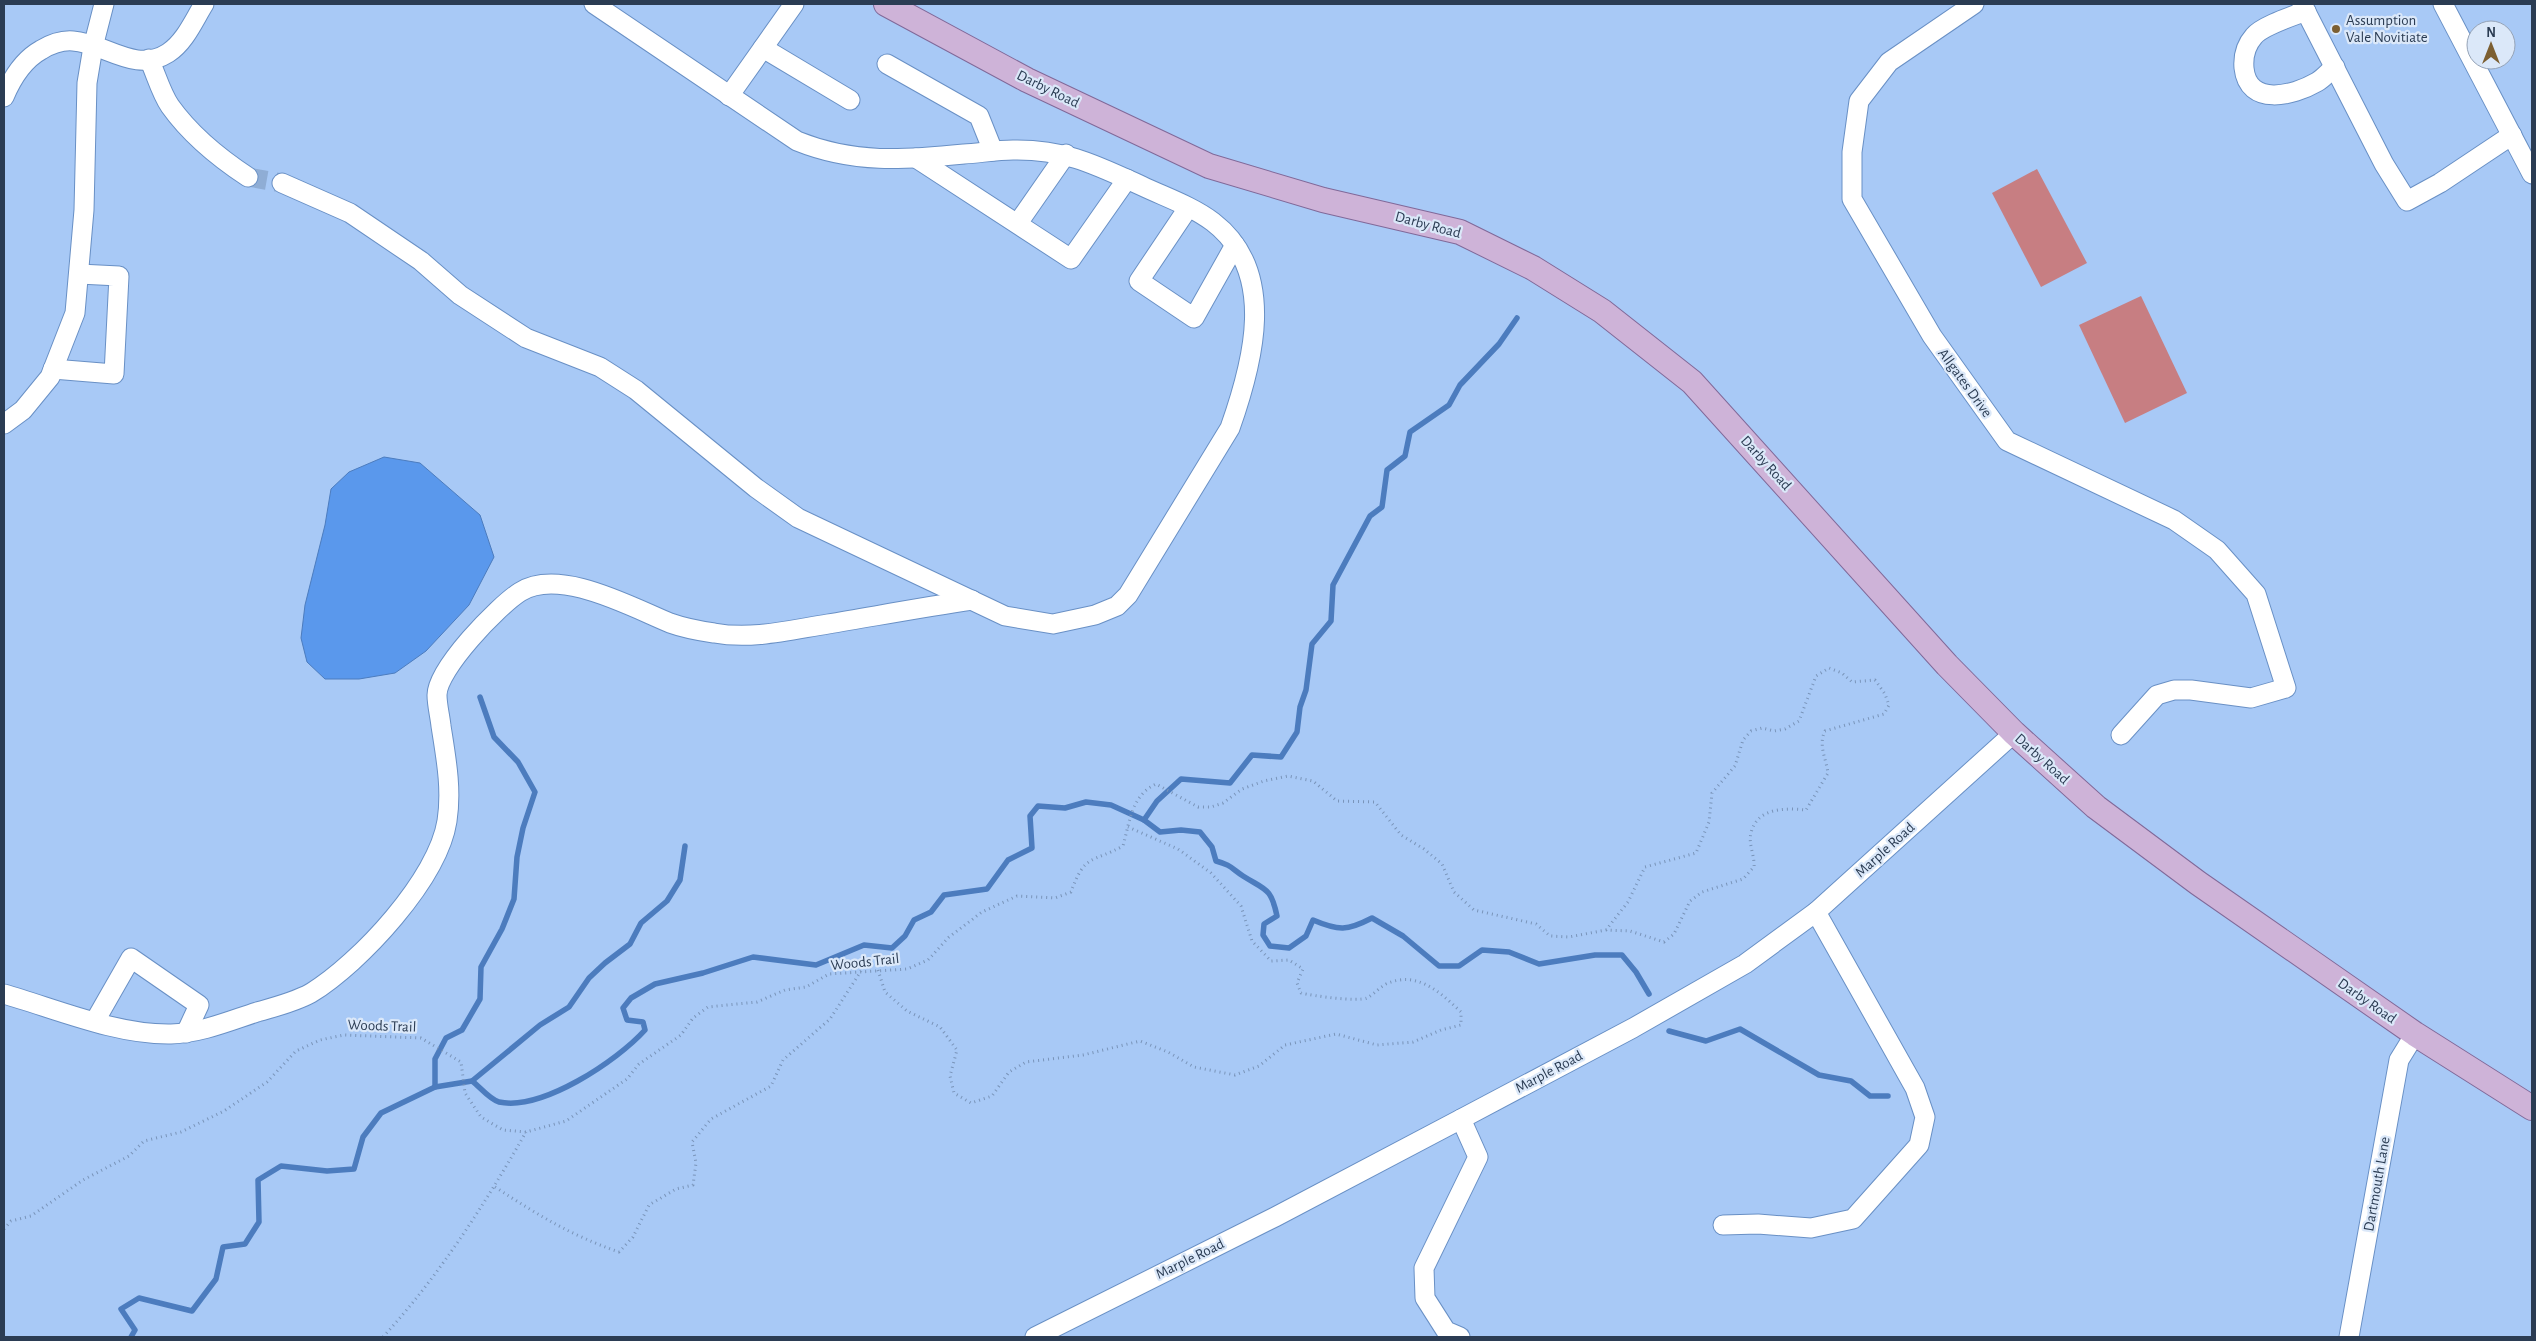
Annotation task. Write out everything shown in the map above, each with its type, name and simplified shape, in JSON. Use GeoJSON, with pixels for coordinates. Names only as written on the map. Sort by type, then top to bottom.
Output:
{"type":"FeatureCollection","features":[{"type":"Feature","properties":{"kind":"main road","name":"Darby Road"},"geometry":{"type":"LineString","coordinates":[[886,4],[1027,80],[1210,166],[1323,200],[1460,232],[1533,268],[1602,311],[1692,382],[1947,665],[2014,733],[2096,807],[2133,836],[2415,1034],[2532,1108]]}},
{"type":"Feature","properties":{"kind":"street"},"geometry":{"type":"LineString","coordinates":[[4,424],[23,410],[53,369],[75,313],[84,210],[87,83],[93,47],[104,4]]}},
{"type":"Feature","properties":{"kind":"street"},"geometry":{"type":"LineString","coordinates":[[4,97],[18,70],[38,51],[64,41],[76,41],[122,57],[149,60],[164,55],[180,43],[204,4]]}},
{"type":"Feature","properties":{"kind":"street"},"geometry":{"type":"LineString","coordinates":[[282,183],[350,212],[421,261],[460,295],[526,338],[600,367],[636,390],[756,488],[798,518],[1005,616],[1054,624],[1095,615],[1117,606],[1128,595],[1230,428],[1240,402],[1252,351],[1255,307],[1250,272],[1236,245],[1213,222],[1188,208],[1127,179],[1066,154],[1012,150],[880,160],[821,151],[797,141],[594,4]]}},
{"type":"Feature","properties":{"kind":"street"},"geometry":{"type":"LineString","coordinates":[[730,96],[794,4]]}},
{"type":"Feature","properties":{"kind":"street","name":"Allgates Drive"},"geometry":{"type":"LineString","coordinates":[[1974,4],[1889,62],[1859,101],[1852,152],[1852,199],[1932,336],[2007,441],[2174,520],[2217,550],[2256,594],[2286,688],[2251,698],[2191,690],[2174,690],[2157,695],[2121,735]]}},
{"type":"Feature","properties":{"kind":"street"},"geometry":{"type":"LineString","coordinates":[[2443,4],[2532,174]]}},
{"type":"Feature","properties":{"kind":"street"},"geometry":{"type":"LineString","coordinates":[[2335,67],[2317,82],[2287,93],[2265,96],[2253,89],[2246,80],[2246,49],[2255,34],[2304,8],[2335,67],[2384,164],[2407,200],[2440,183],[2512,135]]}},
{"type":"Feature","properties":{"kind":"street"},"geometry":{"type":"LineString","coordinates":[[763,48],[850,100]]}},
{"type":"Feature","properties":{"kind":"street"},"geometry":{"type":"LineString","coordinates":[[149,60],[169,104],[188,126],[226,163],[248,177]]}},
{"type":"Feature","properties":{"kind":"street"},"geometry":{"type":"LineString","coordinates":[[888,64],[980,116],[994,152]]}},
{"type":"Feature","properties":{"kind":"street"},"geometry":{"type":"LineString","coordinates":[[1018,223],[1066,154]]}},
{"type":"Feature","properties":{"kind":"street"},"geometry":{"type":"LineString","coordinates":[[916,158],[1072,259],[1127,179]]}},
{"type":"Feature","properties":{"kind":"street"},"geometry":{"type":"LineString","coordinates":[[1188,208],[1139,281],[1194,318],[1236,245]]}},
{"type":"Feature","properties":{"kind":"street"},"geometry":{"type":"LineString","coordinates":[[53,369],[114,374],[119,276],[78,274]]}},
{"type":"Feature","properties":{"kind":"street"},"geometry":{"type":"LineString","coordinates":[[4,994],[95,1021],[147,1033],[186,1033],[196,1032],[293,1001],[310,993],[342,970],[404,908],[431,865],[447,824],[450,781],[436,691],[454,659],[490,616],[520,592],[539,583],[572,587],[626,604],[674,624],[715,634],[752,637],[972,600]]}},
{"type":"Feature","properties":{"kind":"street","name":"Marple Road"},"geometry":{"type":"LineString","coordinates":[[1035,1337],[1275,1217],[1633,1028],[1745,964],[1816,912],[2014,733]]}},
{"type":"Feature","properties":{"kind":"street"},"geometry":{"type":"LineString","coordinates":[[1723,1225],[1758,1224],[1811,1228],[1853,1220],[1919,1145],[1925,1117],[1915,1088],[1816,912]]}},
{"type":"Feature","properties":{"kind":"street"},"geometry":{"type":"LineString","coordinates":[[95,1021],[130,958],[199,1005],[186,1033]]}},
{"type":"Feature","properties":{"kind":"street","name":"Dartmouth Lane"},"geometry":{"type":"LineString","coordinates":[[2349,1337],[2399,1060],[2415,1034]]}},
{"type":"Feature","properties":{"kind":"street"},"geometry":{"type":"LineString","coordinates":[[1460,1337],[1446,1331],[1425,1298],[1424,1268],[1478,1157],[1461,1119]]}},
{"type":"Feature","properties":{"kind":"path","name":"Woods Trail"},"geometry":{"type":"LineString","coordinates":[[4,1229],[11,1222],[31,1216],[65,1191],[128,1156],[144,1141],[181,1132],[224,1111],[266,1082],[296,1052],[320,1040],[344,1035],[421,1038],[448,1054],[461,1062],[465,1093],[481,1117],[503,1130],[526,1132],[566,1121],[628,1079],[640,1064],[681,1035],[693,1018],[708,1007],[757,1002],[785,990],[806,987],[829,974],[907,969],[928,960],[949,937],[982,912],[1017,896],[1055,898],[1072,892],[1078,872],[1091,859],[1108,854],[1124,846],[1136,800],[1147,788],[1156,784],[1198,807],[1211,807],[1223,804],[1242,789],[1264,781],[1288,776],[1313,781],[1337,801],[1375,802],[1401,835],[1424,849],[1442,864],[1454,892],[1474,910],[1536,924],[1550,936],[1569,937],[1606,930],[1630,930],[1664,942],[1674,934],[1690,901],[1702,892],[1743,879],[1754,868],[1751,833],[1761,816],[1774,810],[1806,810],[1828,773],[1821,748],[1821,738],[1825,731],[1884,714],[1889,705],[1885,694],[1875,680],[1852,682],[1842,673],[1829,668],[1816,676],[1799,721],[1785,729],[1774,731],[1762,728],[1751,731],[1743,740],[1735,766],[1712,793],[1709,822],[1696,852],[1645,867],[1628,902],[1606,930]]}},
{"type":"Feature","properties":{"kind":"path"},"geometry":{"type":"LineString","coordinates":[[878,970],[885,992],[907,1010],[940,1027],[957,1050],[950,1076],[954,1093],[972,1103],[992,1096],[1009,1072],[1026,1062],[1083,1055],[1140,1041],[1168,1052],[1194,1067],[1236,1075],[1259,1066],[1285,1045],[1336,1034],[1377,1045],[1413,1042],[1441,1030],[1461,1025],[1461,1012],[1438,989],[1407,979],[1386,984],[1366,998],[1320,997],[1301,993],[1297,982],[1303,969],[1290,960],[1271,961],[1252,941],[1241,906],[1211,873],[1178,849],[1129,826]]}},
{"type":"Feature","properties":{"kind":"path"},"geometry":{"type":"LineString","coordinates":[[495,1187],[544,1220],[583,1240],[619,1252],[633,1237],[649,1204],[676,1189],[693,1185],[696,1163],[692,1142],[711,1119],[772,1086],[784,1060],[830,1019],[861,972]]}},
{"type":"Feature","properties":{"kind":"path"},"geometry":{"type":"LineString","coordinates":[[383,1337],[448,1253],[495,1187],[526,1132]]}},
{"type":"Feature","properties":{"kind":"shaded area"},"geometry":{"type":"Polygon","coordinates":[[[2037,169],[2087,263],[2041,287],[1992,193],[2037,169]]]}},
{"type":"Feature","properties":{"kind":"shaded area"},"geometry":{"type":"Polygon","coordinates":[[[2141,296],[2187,393],[2125,423],[2079,325],[2141,296]]]}},
{"type":"Feature","properties":{"kind":"water"},"geometry":{"type":"Polygon","coordinates":[[[384,457],[420,463],[480,515],[494,557],[469,605],[426,651],[395,673],[359,679],[325,679],[307,662],[301,638],[305,605],[325,525],[331,489],[349,472],[384,457]]]}},
{"type":"Feature","properties":{"kind":"waterway"},"geometry":{"type":"LineString","coordinates":[[131,1337],[135,1330],[121,1309],[139,1298],[192,1311],[216,1279],[223,1247],[245,1244],[259,1222],[258,1180],[281,1166],[327,1171],[354,1169],[363,1137],[381,1113],[435,1087],[472,1081],[488,1096],[499,1102],[516,1103],[536,1099],[557,1091],[598,1069],[645,1030],[643,1022],[627,1020],[623,1008],[631,998],[655,984],[703,973],[753,957],[816,965],[864,945],[892,948],[905,936],[914,920],[931,912],[944,895],[987,889],[1008,860],[1032,848],[1030,816],[1038,806],[1065,808],[1086,802],[1111,805],[1144,820],[1157,801],[1181,779],[1230,783],[1252,755],[1281,757],[1297,732],[1300,707],[1306,690],[1312,644],[1331,621],[1333,585],[1370,516],[1382,507],[1387,470],[1405,456],[1410,432],[1449,405],[1460,385],[1499,344],[1517,318]]}},
{"type":"Feature","properties":{"kind":"waterway"},"geometry":{"type":"LineString","coordinates":[[435,1087],[435,1059],[446,1038],[462,1030],[480,999],[481,967],[502,929],[514,899],[517,857],[523,828],[535,792],[518,762],[494,737],[480,697]]}},
{"type":"Feature","properties":{"kind":"waterway"},"geometry":{"type":"LineString","coordinates":[[1144,820],[1160,832],[1181,830],[1200,832],[1212,847],[1216,861],[1228,865],[1266,890],[1272,899],[1277,916],[1264,924],[1263,935],[1270,946],[1289,948],[1306,936],[1313,920],[1337,928],[1343,928],[1372,918],[1403,936],[1439,966],[1459,966],[1482,950],[1509,952],[1539,964],[1595,955],[1622,955],[1636,972],[1649,994]]}},
{"type":"Feature","properties":{"kind":"waterway"},"geometry":{"type":"LineString","coordinates":[[472,1081],[540,1025],[569,1007],[589,978],[630,944],[641,923],[667,901],[680,880],[685,846]]}},
{"type":"Feature","properties":{"kind":"waterway"},"geometry":{"type":"LineString","coordinates":[[1669,1031],[1706,1041],[1740,1029],[1819,1075],[1851,1081],[1870,1096],[1888,1096]]}},
{"type":"Feature","properties":{"kind":"tunnel"},"geometry":{"type":"LineString","coordinates":[[248,177],[282,183]]}},
{"type":"Feature","properties":{"kind":"place","name":"Assumption Vale Novitiate"},"geometry":{"type":"Point","coordinates":[2336,29]}}]}
